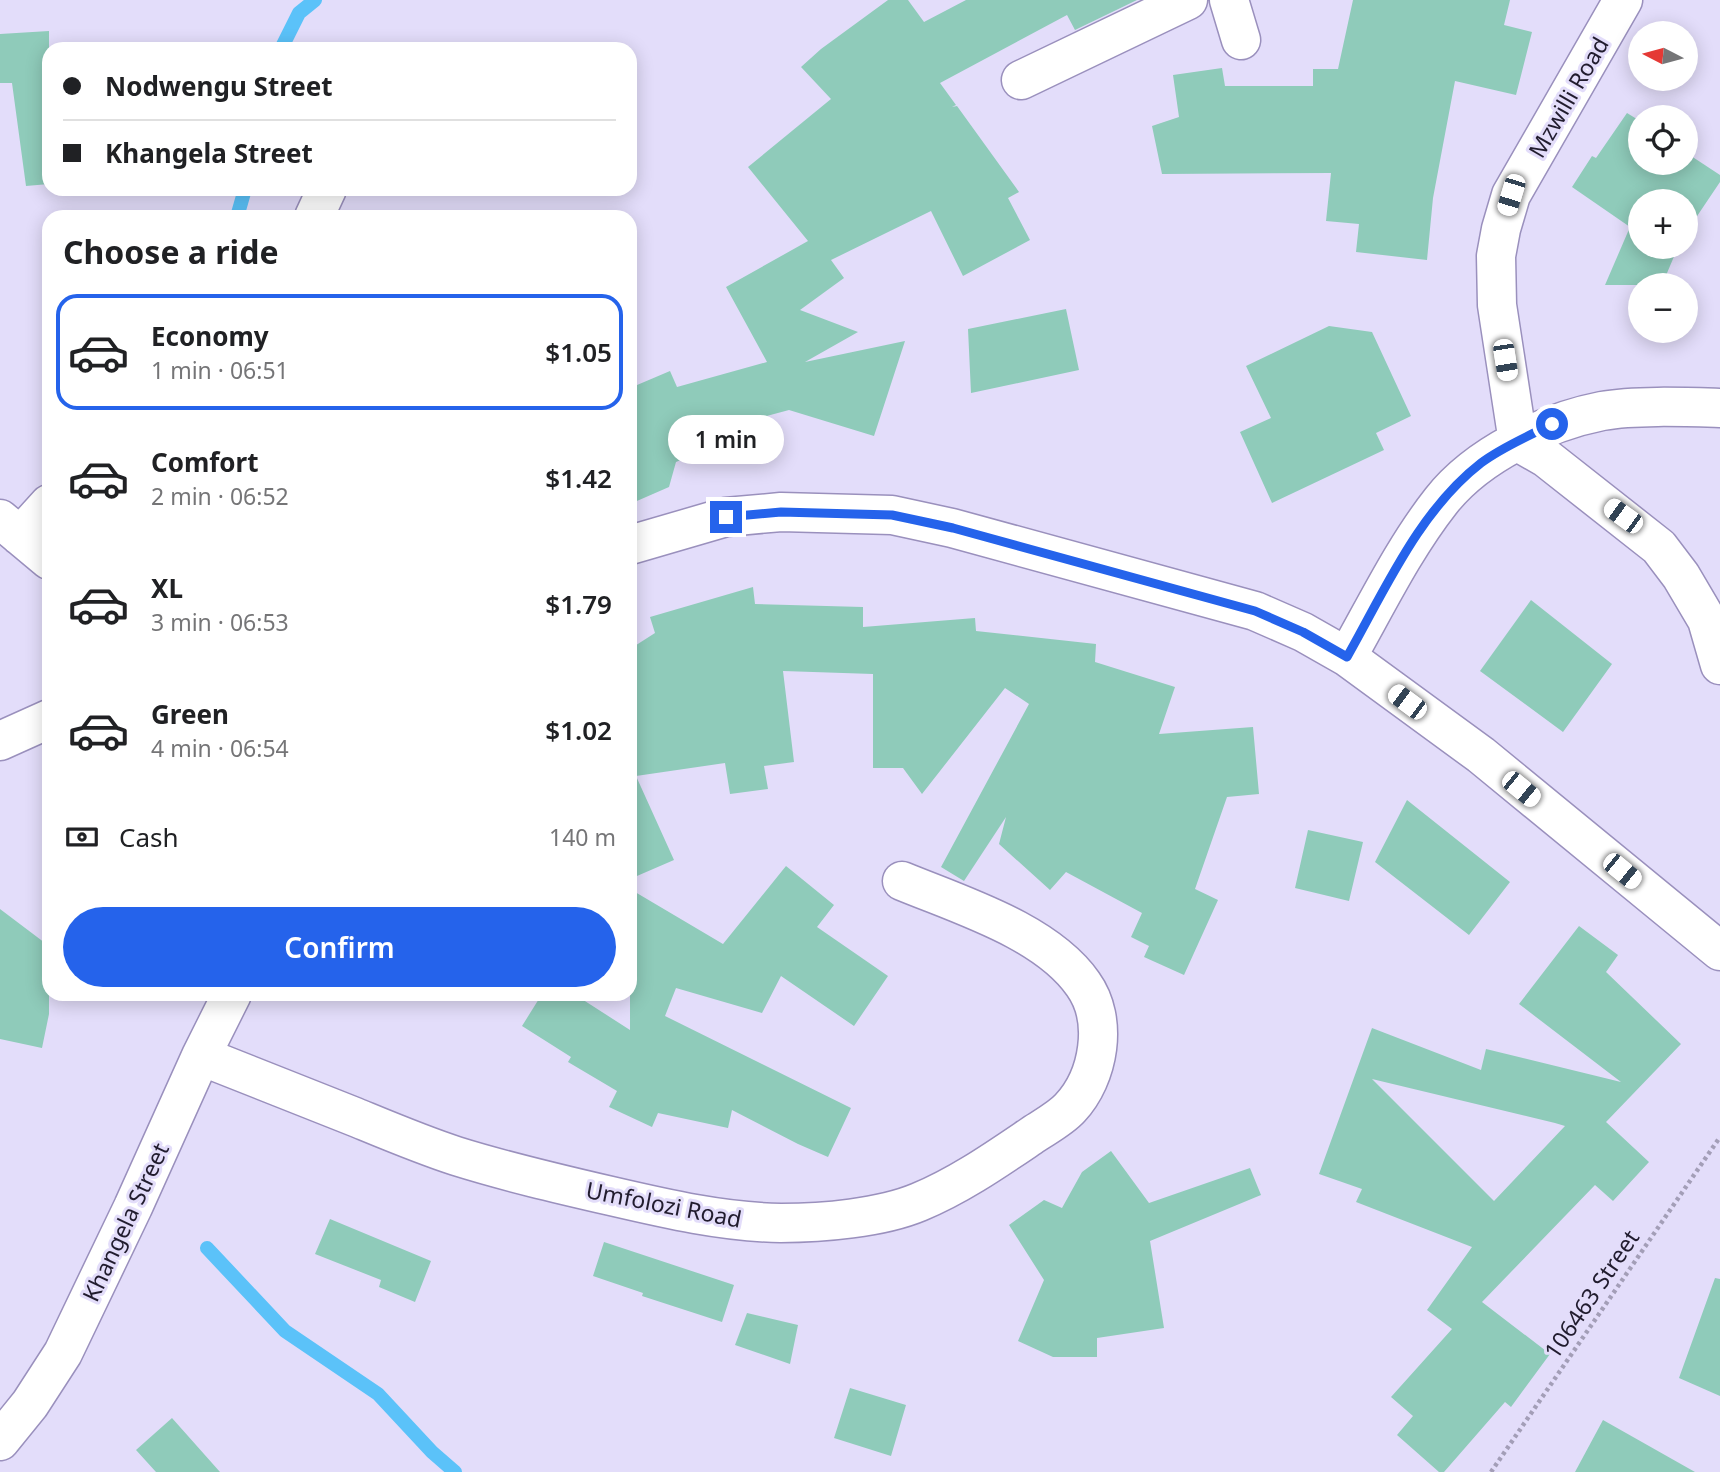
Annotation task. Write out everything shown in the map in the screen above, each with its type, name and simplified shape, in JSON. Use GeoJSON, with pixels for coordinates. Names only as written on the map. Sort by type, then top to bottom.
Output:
{"type":"FeatureCollection","features":[{"type":"Feature","properties":{"kind":"street"},"geometry":{"type":"LineString","coordinates":[[1021,80],[1188,0]]}},
{"type":"Feature","properties":{"kind":"street"},"geometry":{"type":"LineString","coordinates":[[1229,0],[1241,40]]}},
{"type":"Feature","properties":{"kind":"street","name":"Mzwilli Road"},"geometry":{"type":"LineString","coordinates":[[1518,442],[1497,306],[1496,256],[1501,229],[1511,195],[1623,0]]}},
{"type":"Feature","properties":{"kind":"street"},"geometry":{"type":"LineString","coordinates":[[1347,657],[1403,557],[1442,499],[1483,462],[1552,424],[1605,410],[1720,408]]}},
{"type":"Feature","properties":{"kind":"street"},"geometry":{"type":"LineString","coordinates":[[1518,442],[1546,458],[1659,547],[1681,576],[1707,620],[1720,665]]}},
{"type":"Feature","properties":{"kind":"street"},"geometry":{"type":"LineString","coordinates":[[42,508],[10,527],[42,554]]}},
{"type":"Feature","properties":{"kind":"street"},"geometry":{"type":"LineString","coordinates":[[637,543],[726,517],[781,512],[892,515],[953,528],[1255,611],[1303,632],[1347,657],[1481,755],[1720,951]]}},
{"type":"Feature","properties":{"kind":"street"},"geometry":{"type":"LineString","coordinates":[[0,741],[42,722]]}},
{"type":"Feature","properties":{"kind":"street","name":"Umfolozi Road"},"geometry":{"type":"LineString","coordinates":[[201,1056],[454,1155],[516,1173],[681,1212],[725,1220],[782,1223],[850,1219],[877,1213],[917,1203],[982,1169],[1068,1111],[1084,1091],[1093,1072],[1098,1042],[1094,1007],[1084,985],[1064,961],[1014,928],[902,881]]}},
{"type":"Feature","properties":{"kind":"street","name":"Khangela Street"},"geometry":{"type":"LineString","coordinates":[[0,1441],[30,1404],[63,1353],[228,1001]]}},
{"type":"Feature","properties":{"kind":"path","name":"106463 Street"},"geometry":{"type":"LineString","coordinates":[[1491,1472],[1720,1137]]}},
{"type":"Feature","properties":{"kind":"building"},"geometry":{"type":"Polygon","coordinates":[[[888,0],[908,0],[924,22],[966,0],[1137,0],[1075,30],[1067,15],[940,83],[956,105],[952,107],[957,106],[1019,192],[1008,198],[1030,240],[963,276],[931,211],[831,260],[844,278],[800,310],[858,332],[805,362],[905,341],[874,436],[789,410],[697,435],[704,450],[676,462],[669,487],[637,501],[637,385],[670,371],[677,387],[767,362],[726,287],[808,241],[748,167],[831,99],[801,67],[888,0]]]}},
{"type":"Feature","properties":{"kind":"building"},"geometry":{"type":"Polygon","coordinates":[[[1353,0],[1510,0],[1504,25],[1532,32],[1516,95],[1455,81],[1433,198],[1427,260],[1356,252],[1359,224],[1326,221],[1331,173],[1162,174],[1152,126],[1179,117],[1173,75],[1222,68],[1225,86],[1313,86],[1313,69],[1338,69],[1353,0]]]}},
{"type":"Feature","properties":{"kind":"building"},"geometry":{"type":"Polygon","coordinates":[[[49,31],[49,42],[42,42],[42,185],[26,186],[12,83],[0,83],[0,34],[49,31]]]}},
{"type":"Feature","properties":{"kind":"building"},"geometry":{"type":"Polygon","coordinates":[[[1627,113],[1628,175],[1698,175],[1698,161],[1720,175],[1720,182],[1698,215],[1698,189],[1628,189],[1628,226],[1572,187],[1592,156],[1596,158],[1627,113]]]}},
{"type":"Feature","properties":{"kind":"building"},"geometry":{"type":"Polygon","coordinates":[[[1628,232],[1628,259],[1673,259],[1667,273],[1628,273],[1628,285],[1605,285],[1628,232]]]}},
{"type":"Feature","properties":{"kind":"building"},"geometry":{"type":"Polygon","coordinates":[[[1066,309],[1079,370],[971,393],[968,329],[1066,309]]]}},
{"type":"Feature","properties":{"kind":"building"},"geometry":{"type":"Polygon","coordinates":[[[1329,326],[1372,332],[1411,416],[1376,433],[1384,450],[1272,503],[1240,432],[1271,418],[1246,366],[1329,326]]]}},
{"type":"Feature","properties":{"kind":"building"},"geometry":{"type":"Polygon","coordinates":[[[753,587],[755,604],[863,607],[863,627],[975,618],[976,631],[1096,644],[1095,662],[1175,687],[1159,734],[1253,727],[1259,794],[1227,797],[1195,889],[1218,900],[1184,975],[1144,957],[1149,946],[1131,937],[1142,913],[1066,872],[1050,890],[999,844],[1006,817],[964,881],[941,867],[1029,704],[1005,688],[922,794],[903,768],[873,768],[873,674],[783,671],[794,762],[764,766],[768,789],[730,794],[725,763],[637,776],[637,645],[655,633],[650,617],[753,587]]]}},
{"type":"Feature","properties":{"kind":"building"},"geometry":{"type":"Polygon","coordinates":[[[1531,600],[1612,664],[1563,732],[1480,671],[1531,600]]]}},
{"type":"Feature","properties":{"kind":"building"},"geometry":{"type":"Polygon","coordinates":[[[637,778],[674,860],[637,876],[637,778]]]}},
{"type":"Feature","properties":{"kind":"building"},"geometry":{"type":"Polygon","coordinates":[[[1407,800],[1510,882],[1469,935],[1375,862],[1407,800]]]}},
{"type":"Feature","properties":{"kind":"building"},"geometry":{"type":"Polygon","coordinates":[[[1308,830],[1363,842],[1349,901],[1295,888],[1308,830]]]}},
{"type":"Feature","properties":{"kind":"building"},"geometry":{"type":"Polygon","coordinates":[[[786,866],[834,905],[817,927],[888,976],[854,1026],[781,976],[762,1013],[676,988],[665,1016],[851,1108],[828,1157],[732,1110],[728,1128],[658,1113],[652,1127],[609,1107],[617,1091],[568,1062],[571,1057],[522,1026],[538,1001],[585,1001],[630,1030],[630,1001],[637,1001],[637,893],[723,944],[786,866]]]}},
{"type":"Feature","properties":{"kind":"building"},"geometry":{"type":"Polygon","coordinates":[[[0,909],[42,941],[42,1001],[49,1001],[49,1014],[42,1048],[0,1039],[0,909]]]}},
{"type":"Feature","properties":{"kind":"building"},"geometry":{"type":"Polygon","coordinates":[[[1579,926],[1618,955],[1606,972],[1681,1044],[1606,1122],[1649,1162],[1613,1201],[1595,1185],[1482,1302],[1550,1354],[1511,1407],[1505,1402],[1444,1472],[1439,1472],[1397,1435],[1413,1416],[1391,1397],[1452,1329],[1427,1310],[1472,1247],[1356,1202],[1362,1189],[1319,1174],[1372,1028],[1481,1070],[1486,1049],[1621,1082],[1519,1004],[1579,926]],[[1372,1079],[1494,1201],[1565,1126],[1372,1079]]]}},
{"type":"Feature","properties":{"kind":"building"},"geometry":{"type":"Polygon","coordinates":[[[1111,1151],[1149,1203],[1250,1168],[1261,1195],[1150,1241],[1164,1328],[1097,1338],[1097,1357],[1053,1357],[1018,1341],[1044,1280],[1009,1225],[1044,1200],[1062,1208],[1082,1172],[1111,1151]]]}},
{"type":"Feature","properties":{"kind":"building"},"geometry":{"type":"Polygon","coordinates":[[[330,1219],[431,1261],[415,1302],[379,1287],[381,1280],[315,1254],[330,1219]]]}},
{"type":"Feature","properties":{"kind":"building"},"geometry":{"type":"Polygon","coordinates":[[[604,1242],[734,1285],[722,1322],[642,1296],[643,1293],[593,1276],[604,1242]]]}},
{"type":"Feature","properties":{"kind":"building"},"geometry":{"type":"Polygon","coordinates":[[[1715,1278],[1720,1279],[1720,1396],[1679,1378],[1715,1278]]]}},
{"type":"Feature","properties":{"kind":"building"},"geometry":{"type":"Polygon","coordinates":[[[747,1313],[798,1325],[790,1364],[735,1345],[747,1313]]]}},
{"type":"Feature","properties":{"kind":"building"},"geometry":{"type":"Polygon","coordinates":[[[850,1388],[906,1405],[891,1456],[834,1438],[850,1388]]]}},
{"type":"Feature","properties":{"kind":"building"},"geometry":{"type":"Polygon","coordinates":[[[172,1418],[220,1472],[156,1472],[136,1450],[172,1418]]]}},
{"type":"Feature","properties":{"kind":"building"},"geometry":{"type":"Polygon","coordinates":[[[1603,1420],[1695,1472],[1575,1472],[1603,1420]]]}},
{"type":"Feature","properties":{"kind":"waterway"},"geometry":{"type":"LineString","coordinates":[[284,42],[299,13],[315,0]]}},
{"type":"Feature","properties":{"kind":"waterway"},"geometry":{"type":"LineString","coordinates":[[239,210],[243,196]]}},
{"type":"Feature","properties":{"kind":"waterway"},"geometry":{"type":"LineString","coordinates":[[207,1248],[285,1331],[378,1394],[432,1452],[455,1472]]}},
{"type":"Feature","properties":{"kind":"route"},"geometry":{"type":"LineString","coordinates":[[726,517],[781,512],[892,515],[953,528],[1255,611],[1303,632],[1347,657],[1403,557],[1442,499],[1483,462],[1552,424]]}}]}
